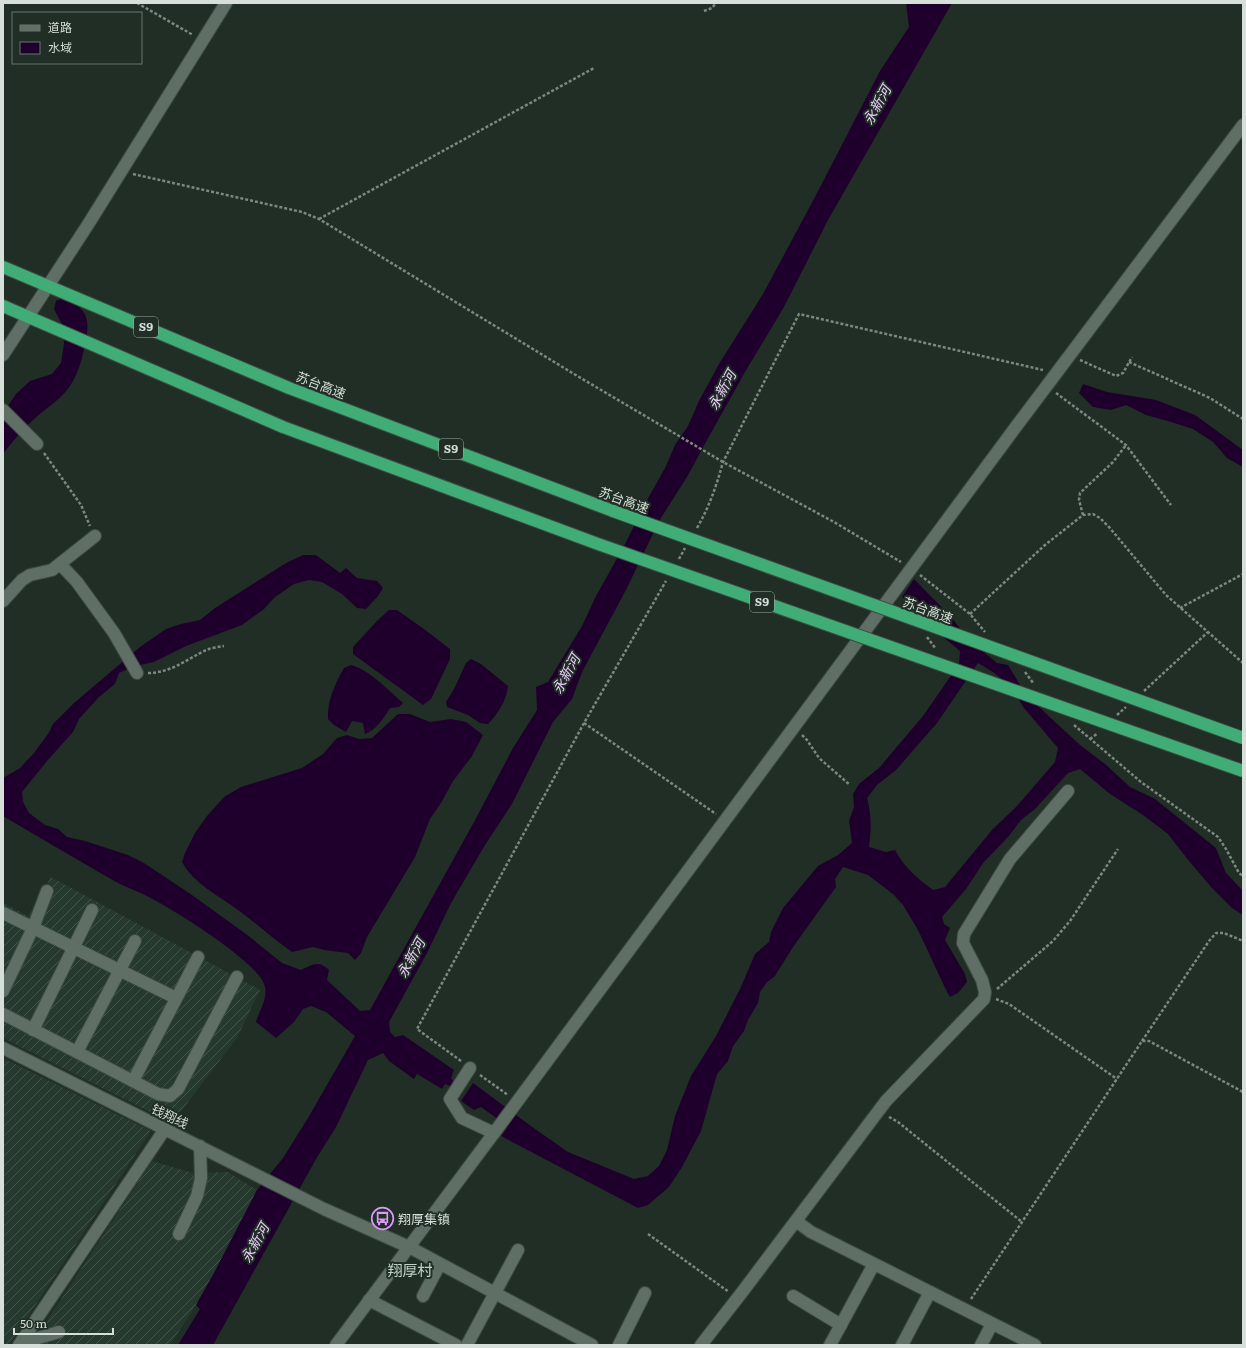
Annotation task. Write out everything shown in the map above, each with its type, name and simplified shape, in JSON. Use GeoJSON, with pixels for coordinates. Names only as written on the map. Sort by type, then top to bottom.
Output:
{"type":"FeatureCollection","features":[{"type":"Feature","properties":{"kind":"highway","name":"苏台高速"},"geometry":{"type":"LineString","coordinates":[[3,267],[289,388],[613,511],[1243,738]]}},
{"type":"Feature","properties":{"kind":"highway","name":"S9"},"geometry":{"type":"LineString","coordinates":[[3,306],[283,427],[605,547],[1243,771]]}},
{"type":"Feature","properties":{"kind":"street"},"geometry":{"type":"LineString","coordinates":[[3,355],[121,171],[226,3]]}},
{"type":"Feature","properties":{"kind":"street"},"geometry":{"type":"LineString","coordinates":[[336,1345],[1069,355],[1243,125]]}},
{"type":"Feature","properties":{"kind":"street"},"geometry":{"type":"LineString","coordinates":[[3,410],[33,440]]}},
{"type":"Feature","properties":{"kind":"street"},"geometry":{"type":"LineString","coordinates":[[3,601],[22,580],[30,575],[52,570],[95,536]]}},
{"type":"Feature","properties":{"kind":"street"},"geometry":{"type":"LineString","coordinates":[[60,564],[77,582],[114,633],[137,674]]}},
{"type":"Feature","properties":{"kind":"street"},"geometry":{"type":"LineString","coordinates":[[701,1345],[796,1221],[878,1110],[984,999],[985,992],[982,980],[963,943],[964,934],[1010,859],[1068,791]]}},
{"type":"Feature","properties":{"kind":"street"},"geometry":{"type":"LineString","coordinates":[[3,991],[33,928],[47,891]]}},
{"type":"Feature","properties":{"kind":"street"},"geometry":{"type":"LineString","coordinates":[[33,1030],[92,910]]}},
{"type":"Feature","properties":{"kind":"street"},"geometry":{"type":"LineString","coordinates":[[3,913],[176,998]]}},
{"type":"Feature","properties":{"kind":"street"},"geometry":{"type":"LineString","coordinates":[[77,1052],[135,941]]}},
{"type":"Feature","properties":{"kind":"street"},"geometry":{"type":"LineString","coordinates":[[133,1081],[198,957]]}},
{"type":"Feature","properties":{"kind":"street"},"geometry":{"type":"LineString","coordinates":[[3,1014],[158,1094],[170,1096],[178,1089],[237,977]]}},
{"type":"Feature","properties":{"kind":"street","name":"钱翔线"},"geometry":{"type":"LineString","coordinates":[[3,1048],[324,1209],[408,1247],[592,1345]]}},
{"type":"Feature","properties":{"kind":"street"},"geometry":{"type":"LineString","coordinates":[[467,1072],[450,1099],[462,1118],[494,1133]]}},
{"type":"Feature","properties":{"kind":"street"},"geometry":{"type":"LineString","coordinates":[[21,1342],[165,1129]]}},
{"type":"Feature","properties":{"kind":"street"},"geometry":{"type":"LineString","coordinates":[[179,1234],[197,1196],[201,1178],[200,1146]]}},
{"type":"Feature","properties":{"kind":"street"},"geometry":{"type":"LineString","coordinates":[[796,1221],[811,1232],[1035,1345]]}},
{"type":"Feature","properties":{"kind":"street"},"geometry":{"type":"LineString","coordinates":[[467,1345],[518,1250]]}},
{"type":"Feature","properties":{"kind":"street"},"geometry":{"type":"LineString","coordinates":[[423,1296],[440,1264]]}},
{"type":"Feature","properties":{"kind":"street"},"geometry":{"type":"LineString","coordinates":[[830,1345],[874,1264]]}},
{"type":"Feature","properties":{"kind":"street"},"geometry":{"type":"LineString","coordinates":[[902,1345],[930,1292]]}},
{"type":"Feature","properties":{"kind":"street"},"geometry":{"type":"LineString","coordinates":[[619,1345],[645,1293]]}},
{"type":"Feature","properties":{"kind":"street"},"geometry":{"type":"LineString","coordinates":[[793,1296],[841,1325]]}},
{"type":"Feature","properties":{"kind":"street"},"geometry":{"type":"LineString","coordinates":[[369,1300],[456,1345]]}},
{"type":"Feature","properties":{"kind":"street"},"geometry":{"type":"LineString","coordinates":[[981,1345],[992,1324]]}},
{"type":"Feature","properties":{"kind":"street"},"geometry":{"type":"LineString","coordinates":[[21,1342],[59,1332],[55,1345]]}},
{"type":"Feature","properties":{"kind":"path"},"geometry":{"type":"LineString","coordinates":[[137,3],[202,40]]}},
{"type":"Feature","properties":{"kind":"path"},"geometry":{"type":"LineString","coordinates":[[704,11],[712,8],[716,3]]}},
{"type":"Feature","properties":{"kind":"path"},"geometry":{"type":"LineString","coordinates":[[319,219],[594,68]]}},
{"type":"Feature","properties":{"kind":"path"},"geometry":{"type":"LineString","coordinates":[[121,171],[302,212],[319,219],[723,462],[834,522],[912,568]]}},
{"type":"Feature","properties":{"kind":"path"},"geometry":{"type":"LineString","coordinates":[[697,528],[708,508],[723,462],[799,314],[1056,373]]}},
{"type":"Feature","properties":{"kind":"path"},"geometry":{"type":"LineString","coordinates":[[1069,355],[1116,376],[1123,373],[1132,357]]}},
{"type":"Feature","properties":{"kind":"path"},"geometry":{"type":"LineString","coordinates":[[1129,362],[1210,398],[1243,419]]}},
{"type":"Feature","properties":{"kind":"path"},"geometry":{"type":"LineString","coordinates":[[1046,386],[1126,445],[1171,505]]}},
{"type":"Feature","properties":{"kind":"path"},"geometry":{"type":"LineString","coordinates":[[33,440],[59,472],[81,505],[95,536]]}},
{"type":"Feature","properties":{"kind":"path"},"geometry":{"type":"LineString","coordinates":[[1083,515],[1079,500],[1080,493],[1113,462],[1126,445]]}},
{"type":"Feature","properties":{"kind":"path"},"geometry":{"type":"LineString","coordinates":[[970,614],[1045,544],[1083,515],[1093,514],[1100,518],[1109,527],[1166,595],[1243,664]]}},
{"type":"Feature","properties":{"kind":"path"},"geometry":{"type":"LineString","coordinates":[[677,562],[689,542]]}},
{"type":"Feature","properties":{"kind":"path"},"geometry":{"type":"LineString","coordinates":[[1180,608],[1243,574]]}},
{"type":"Feature","properties":{"kind":"path"},"geometry":{"type":"LineString","coordinates":[[515,1104],[467,1072],[417,1029],[584,723],[669,575]]}},
{"type":"Feature","properties":{"kind":"path"},"geometry":{"type":"LineString","coordinates":[[1143,691],[1208,632]]}},
{"type":"Feature","properties":{"kind":"path"},"geometry":{"type":"LineString","coordinates":[[137,674],[159,673],[185,663],[207,650],[224,646]]}},
{"type":"Feature","properties":{"kind":"path"},"geometry":{"type":"LineString","coordinates":[[1114,718],[1132,702]]}},
{"type":"Feature","properties":{"kind":"path"},"geometry":{"type":"LineString","coordinates":[[584,723],[724,820]]}},
{"type":"Feature","properties":{"kind":"path"},"geometry":{"type":"LineString","coordinates":[[793,727],[807,740],[819,758],[850,784]]}},
{"type":"Feature","properties":{"kind":"path"},"geometry":{"type":"LineString","coordinates":[[1090,739],[1102,729]]}},
{"type":"Feature","properties":{"kind":"path"},"geometry":{"type":"LineString","coordinates":[[984,999],[1053,941],[1070,920],[1118,849]]}},
{"type":"Feature","properties":{"kind":"path"},"geometry":{"type":"LineString","coordinates":[[964,1310],[1209,941],[1216,933],[1224,933],[1243,942]]}},
{"type":"Feature","properties":{"kind":"path"},"geometry":{"type":"LineString","coordinates":[[984,999],[997,999],[1010,1004],[1117,1079]]}},
{"type":"Feature","properties":{"kind":"path"},"geometry":{"type":"LineString","coordinates":[[1142,1041],[1149,1041],[1243,1092]]}},
{"type":"Feature","properties":{"kind":"path"},"geometry":{"type":"LineString","coordinates":[[878,1110],[898,1122],[1022,1222]]}},
{"type":"Feature","properties":{"kind":"path"},"geometry":{"type":"LineString","coordinates":[[648,1234],[738,1298]]}},
{"type":"Feature","properties":{"kind":"shaded area"},"geometry":{"type":"Polygon","coordinates":[[[51,877],[260,990],[237,1038],[172,1123],[3,1038],[3,903],[28,916],[51,877]]]}},
{"type":"Feature","properties":{"kind":"shaded area"},"geometry":{"type":"Polygon","coordinates":[[[3,1058],[151,1131],[9,1345],[3,1345],[3,1058]]]}},
{"type":"Feature","properties":{"kind":"shaded area"},"geometry":{"type":"Polygon","coordinates":[[[152,1161],[193,1173],[228,1172],[257,1190],[214,1273],[196,1305],[170,1345],[31,1345],[152,1161]]]}},
{"type":"Feature","properties":{"kind":"water","name":"永新河"},"geometry":{"type":"Polygon","coordinates":[[[906,3],[952,3],[828,220],[784,307],[745,372],[687,477],[659,521],[627,588],[582,672],[572,699],[553,722],[512,804],[485,845],[451,903],[427,953],[389,1022],[390,1032],[395,1037],[403,1035],[454,1070],[451,1078],[454,1082],[450,1086],[445,1084],[442,1089],[417,1074],[414,1079],[389,1061],[383,1053],[368,1060],[336,1127],[316,1159],[213,1345],[178,1345],[200,1309],[196,1305],[257,1190],[283,1158],[308,1118],[355,1036],[326,1012],[311,1006],[303,1009],[294,1022],[276,1038],[256,1022],[266,991],[260,977],[248,964],[233,951],[195,924],[145,895],[116,882],[3,816],[3,778],[20,768],[34,753],[48,734],[53,724],[74,703],[140,647],[166,629],[200,620],[215,608],[286,563],[303,555],[316,555],[340,573],[346,568],[357,578],[377,581],[383,588],[366,609],[357,608],[342,594],[322,582],[309,580],[294,584],[275,597],[264,609],[242,625],[186,646],[154,662],[135,666],[119,673],[115,684],[99,697],[79,719],[73,732],[22,792],[23,802],[29,813],[45,825],[58,829],[67,837],[85,841],[128,855],[144,863],[246,934],[282,963],[301,970],[316,964],[322,965],[329,970],[327,980],[360,1011],[370,1010],[474,822],[513,748],[537,710],[536,687],[548,682],[582,626],[596,596],[665,468],[675,445],[688,426],[699,401],[719,364],[763,294],[880,71],[909,27],[906,3]]]}},
{"type":"Feature","properties":{"kind":"water"},"geometry":{"type":"Polygon","coordinates":[[[65,297],[83,311],[87,321],[87,335],[77,372],[73,381],[65,392],[38,415],[17,436],[3,454],[3,413],[16,394],[30,381],[52,374],[61,363],[64,344],[63,326],[54,309],[56,301],[65,297]]]}},
{"type":"Feature","properties":{"kind":"water"},"geometry":{"type":"Polygon","coordinates":[[[1083,384],[1107,392],[1156,400],[1195,415],[1243,450],[1243,467],[1227,458],[1213,442],[1193,429],[1146,415],[1126,405],[1111,410],[1093,407],[1079,393],[1083,384]]]}},
{"type":"Feature","properties":{"kind":"water"},"geometry":{"type":"Polygon","coordinates":[[[914,579],[952,618],[968,639],[997,663],[1008,665],[1022,688],[1039,707],[1080,745],[1105,764],[1130,787],[1155,799],[1216,848],[1226,873],[1243,891],[1243,915],[1232,908],[1212,888],[1168,834],[1143,815],[1110,794],[1080,769],[1068,773],[1035,809],[1021,820],[1008,837],[983,863],[966,889],[942,917],[944,924],[950,928],[945,940],[965,974],[967,982],[958,993],[950,997],[918,930],[903,905],[893,894],[868,875],[843,867],[835,879],[836,887],[793,947],[775,976],[767,982],[760,992],[758,1003],[748,1020],[744,1031],[733,1046],[728,1061],[717,1074],[701,1131],[682,1167],[669,1187],[648,1205],[638,1208],[501,1136],[507,1128],[495,1117],[481,1107],[474,1110],[461,1101],[473,1083],[568,1152],[634,1179],[648,1176],[659,1166],[667,1150],[675,1116],[691,1076],[716,1036],[740,989],[755,954],[769,942],[771,932],[783,908],[818,866],[838,855],[852,843],[849,821],[854,807],[853,794],[859,784],[879,768],[923,716],[959,664],[960,651],[937,632],[902,597],[914,579]],[[978,663],[937,723],[896,770],[877,785],[867,798],[871,823],[869,847],[886,852],[895,850],[912,872],[933,890],[945,887],[992,830],[1017,806],[1055,762],[1058,748],[1024,708],[1011,687],[993,672],[978,663]]]}},
{"type":"Feature","properties":{"kind":"water"},"geometry":{"type":"Polygon","coordinates":[[[389,610],[397,610],[450,649],[450,659],[431,699],[423,705],[353,654],[353,647],[389,610]]]}},
{"type":"Feature","properties":{"kind":"water"},"geometry":{"type":"Polygon","coordinates":[[[471,659],[481,664],[508,686],[506,697],[501,707],[488,724],[480,723],[468,715],[447,707],[446,702],[466,663],[471,659]]]}},
{"type":"Feature","properties":{"kind":"water"},"geometry":{"type":"Polygon","coordinates":[[[351,665],[372,676],[403,703],[399,707],[390,708],[382,720],[365,734],[363,723],[352,721],[346,732],[334,725],[328,719],[330,699],[335,686],[344,668],[351,665]]]}},
{"type":"Feature","properties":{"kind":"water"},"geometry":{"type":"Polygon","coordinates":[[[398,714],[410,714],[430,722],[451,719],[466,722],[483,735],[472,756],[453,781],[430,819],[415,857],[367,937],[361,953],[355,960],[348,953],[313,947],[292,952],[238,910],[207,889],[187,870],[182,862],[195,833],[207,816],[224,797],[241,787],[302,768],[323,754],[337,738],[347,735],[359,739],[372,738],[398,714]]]}},
{"type":"Feature","properties":{"kind":"place","name":"翔厚集镇"},"geometry":{"type":"Point","coordinates":[382,1219]}},
{"type":"Feature","properties":{"kind":"district","name":"翔厚村"},"geometry":{"type":"Point","coordinates":[410,1271]}}]}
